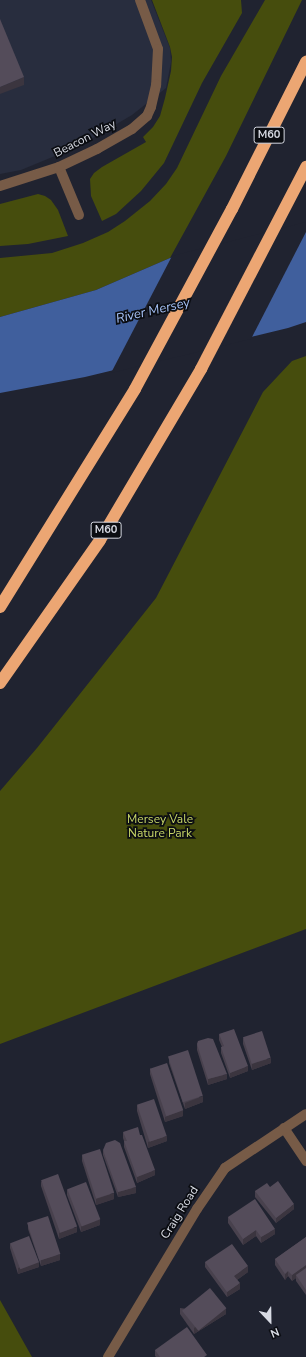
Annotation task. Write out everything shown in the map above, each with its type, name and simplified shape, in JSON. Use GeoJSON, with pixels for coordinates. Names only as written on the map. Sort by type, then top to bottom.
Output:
{"type":"FeatureCollection","features":[{"type":"Feature","properties":{"kind":"highway","name":"M60"},"geometry":{"type":"LineString","coordinates":[[0,607],[135,389],[232,209],[306,62]]}},
{"type":"Feature","properties":{"kind":"highway","name":"M60"},"geometry":{"type":"LineString","coordinates":[[0,684],[100,540],[201,368],[306,167]]}},
{"type":"Feature","properties":{"kind":"street","name":"Beacon Way"},"geometry":{"type":"LineString","coordinates":[[0,186],[59,167],[97,149],[142,121],[151,107],[156,85],[158,49],[140,0]]}},
{"type":"Feature","properties":{"kind":"street"},"geometry":{"type":"LineString","coordinates":[[59,167],[79,215]]}},
{"type":"Feature","properties":{"kind":"street","name":"Craig Road"},"geometry":{"type":"LineString","coordinates":[[108,1357],[197,1209],[225,1168],[306,1114]]}},
{"type":"Feature","properties":{"kind":"street"},"geometry":{"type":"LineString","coordinates":[[284,1128],[306,1161]]}},
{"type":"Feature","properties":{"kind":"shaded area"},"geometry":{"type":"Polygon","coordinates":[[[0,0],[151,0],[170,48],[171,62],[166,88],[132,115],[79,146],[21,170],[0,174],[0,0]]]}},
{"type":"Feature","properties":{"kind":"green space"},"geometry":{"type":"Polygon","coordinates":[[[152,0],[241,0],[242,13],[202,83],[164,163],[141,191],[116,214],[102,221],[91,196],[90,179],[94,173],[102,167],[146,142],[143,137],[153,127],[160,116],[165,98],[171,71],[172,57],[170,47],[152,0]]]}},
{"type":"Feature","properties":{"kind":"green space"},"geometry":{"type":"Polygon","coordinates":[[[265,0],[302,0],[226,156],[170,258],[96,290],[0,317],[0,258],[52,253],[83,243],[108,232],[125,221],[150,201],[166,184],[177,168],[221,76],[265,0]]]}},
{"type":"Feature","properties":{"kind":"green space"},"geometry":{"type":"Polygon","coordinates":[[[38,194],[51,200],[58,210],[68,236],[28,244],[0,246],[0,204],[38,194]]]}},
{"type":"Feature","properties":{"kind":"green space","name":"Mersey Vale Nature Park"},"geometry":{"type":"Polygon","coordinates":[[[306,356],[306,929],[0,1044],[0,791],[37,748],[156,598],[263,392],[292,361],[306,356]]]}},
{"type":"Feature","properties":{"kind":"green space"},"geometry":{"type":"Polygon","coordinates":[[[0,1300],[32,1357],[0,1357],[0,1300]]]}},
{"type":"Feature","properties":{"kind":"water","name":"River Mersey"},"geometry":{"type":"Polygon","coordinates":[[[306,224],[306,322],[288,328],[85,377],[0,393],[0,317],[96,290],[170,258],[306,224]]]}},
{"type":"Feature","properties":{"kind":"pier"},"geometry":{"type":"Polygon","coordinates":[[[306,222],[306,232],[251,339],[111,373],[172,256],[306,222]]]}},
{"type":"Feature","properties":{"kind":"building"},"geometry":{"type":"Polygon","coordinates":[[[0,19],[24,77],[0,87],[0,19]]]}},
{"type":"Feature","properties":{"kind":"building"},"geometry":{"type":"Polygon","coordinates":[[[234,1029],[248,1066],[230,1073],[221,1047],[224,1046],[219,1034],[234,1029]]]}},
{"type":"Feature","properties":{"kind":"building"},"geometry":{"type":"Polygon","coordinates":[[[262,1031],[271,1058],[252,1064],[243,1037],[262,1031]]]}},
{"type":"Feature","properties":{"kind":"building"},"geometry":{"type":"Polygon","coordinates":[[[208,1038],[213,1039],[227,1074],[208,1079],[197,1044],[198,1041],[208,1038]]]}},
{"type":"Feature","properties":{"kind":"building"},"geometry":{"type":"Polygon","coordinates":[[[188,1050],[203,1096],[183,1102],[168,1056],[188,1050]]]}},
{"type":"Feature","properties":{"kind":"building"},"geometry":{"type":"Polygon","coordinates":[[[167,1063],[183,1110],[166,1116],[150,1069],[167,1063]]]}},
{"type":"Feature","properties":{"kind":"building"},"geometry":{"type":"Polygon","coordinates":[[[154,1099],[167,1136],[150,1142],[137,1105],[154,1099]]]}},
{"type":"Feature","properties":{"kind":"building"},"geometry":{"type":"Polygon","coordinates":[[[138,1127],[155,1170],[137,1177],[124,1141],[127,1141],[123,1132],[138,1127]]]}},
{"type":"Feature","properties":{"kind":"building"},"geometry":{"type":"Polygon","coordinates":[[[115,1140],[120,1143],[136,1187],[118,1192],[103,1150],[106,1143],[115,1140]]]}},
{"type":"Feature","properties":{"kind":"building"},"geometry":{"type":"Polygon","coordinates":[[[100,1149],[114,1193],[96,1199],[82,1155],[100,1149]]]}},
{"type":"Feature","properties":{"kind":"building"},"geometry":{"type":"Polygon","coordinates":[[[58,1174],[77,1227],[60,1233],[41,1180],[58,1174]]]}},
{"type":"Feature","properties":{"kind":"building"},"geometry":{"type":"Polygon","coordinates":[[[278,1181],[294,1204],[276,1218],[255,1191],[267,1183],[270,1187],[278,1181]]]}},
{"type":"Feature","properties":{"kind":"building"},"geometry":{"type":"Polygon","coordinates":[[[86,1182],[100,1219],[82,1227],[67,1189],[86,1182]]]}},
{"type":"Feature","properties":{"kind":"building"},"geometry":{"type":"Polygon","coordinates":[[[255,1199],[275,1229],[261,1237],[256,1230],[243,1239],[228,1217],[255,1199]]]}},
{"type":"Feature","properties":{"kind":"building"},"geometry":{"type":"Polygon","coordinates":[[[48,1216],[60,1254],[39,1261],[27,1223],[48,1216]]]}},
{"type":"Feature","properties":{"kind":"building"},"geometry":{"type":"Polygon","coordinates":[[[29,1236],[39,1262],[20,1269],[10,1243],[29,1236]]]}},
{"type":"Feature","properties":{"kind":"building"},"geometry":{"type":"Polygon","coordinates":[[[306,1237],[306,1265],[292,1275],[288,1271],[285,1274],[275,1259],[306,1237]]]}},
{"type":"Feature","properties":{"kind":"building"},"geometry":{"type":"Polygon","coordinates":[[[232,1244],[248,1266],[234,1276],[240,1283],[227,1292],[205,1262],[232,1244]]]}},
{"type":"Feature","properties":{"kind":"building"},"geometry":{"type":"Polygon","coordinates":[[[306,1268],[306,1290],[296,1275],[306,1268]]]}},
{"type":"Feature","properties":{"kind":"building"},"geometry":{"type":"Polygon","coordinates":[[[210,1288],[226,1308],[198,1331],[182,1311],[210,1288]]]}},
{"type":"Feature","properties":{"kind":"building"},"geometry":{"type":"Polygon","coordinates":[[[187,1327],[207,1355],[204,1357],[160,1357],[155,1350],[187,1327]]]}}]}
